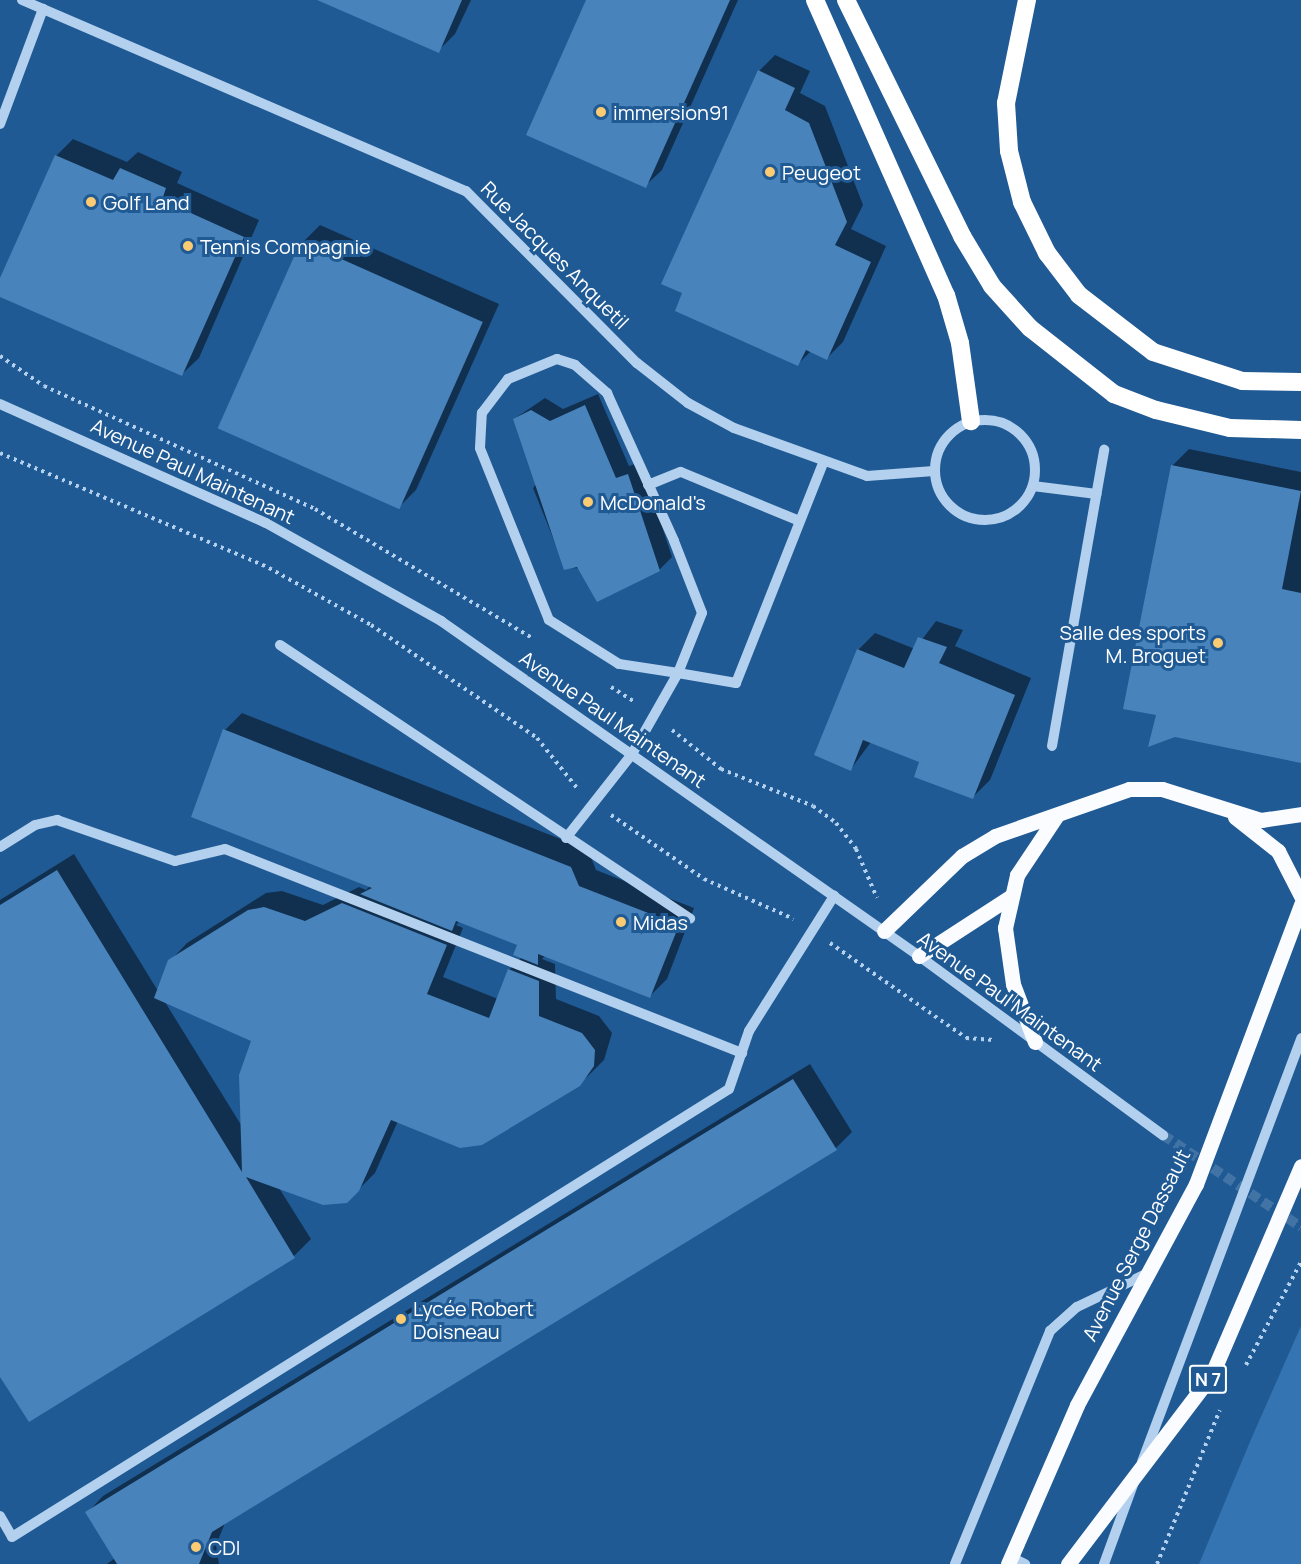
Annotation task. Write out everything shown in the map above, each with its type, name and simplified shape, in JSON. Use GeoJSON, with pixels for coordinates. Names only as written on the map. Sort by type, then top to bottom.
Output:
{"type":"FeatureCollection","features":[{"type":"Feature","properties":{"kind":"highway"},"geometry":{"type":"LineString","coordinates":[[815,0],[946,295],[960,343],[971,421]]}},
{"type":"Feature","properties":{"kind":"highway"},"geometry":{"type":"LineString","coordinates":[[846,0],[962,236],[992,286],[1030,328],[1114,394],[1156,410],[1230,428],[1301,430]]}},
{"type":"Feature","properties":{"kind":"highway"},"geometry":{"type":"LineString","coordinates":[[1027,0],[1006,103],[1009,151],[1022,202],[1047,253],[1079,295],[1153,352],[1242,381],[1301,382]]}},
{"type":"Feature","properties":{"kind":"main road"},"geometry":{"type":"LineString","coordinates":[[884,932],[962,856],[995,836],[1146,788],[1261,820],[1301,814]]}},
{"type":"Feature","properties":{"kind":"main road"},"geometry":{"type":"LineString","coordinates":[[1227,812],[1278,851],[1301,896]]}},
{"type":"Feature","properties":{"kind":"main road"},"geometry":{"type":"LineString","coordinates":[[1035,1042],[1006,955],[1010,897],[1017,875],[1057,815]]}},
{"type":"Feature","properties":{"kind":"main road"},"geometry":{"type":"LineString","coordinates":[[919,956],[1010,897]]}},
{"type":"Feature","properties":{"kind":"main road","name":"Avenue Serge Dassault"},"geometry":{"type":"LineString","coordinates":[[1009,1561],[1077,1405],[1196,1184],[1301,904]]}},
{"type":"Feature","properties":{"kind":"main road","name":"N 7"},"geometry":{"type":"LineString","coordinates":[[1068,1564],[1212,1374],[1301,1166]]}},
{"type":"Feature","properties":{"kind":"street","name":"Rue Jacques Anquetil"},"geometry":{"type":"LineString","coordinates":[[22,0],[466,191],[637,363],[688,403],[824,463],[867,476],[934,471]]}},
{"type":"Feature","properties":{"kind":"street"},"geometry":{"type":"LineString","coordinates":[[0,124],[43,9]]}},
{"type":"Feature","properties":{"kind":"street"},"geometry":{"type":"LineString","coordinates":[[566,838],[632,754],[678,672],[702,613],[607,393],[575,365],[557,358],[508,379],[482,413],[480,448],[549,620],[619,664],[678,672],[736,683],[796,520],[824,463]]}},
{"type":"Feature","properties":{"kind":"street","name":"Avenue Paul Maintenant"},"geometry":{"type":"LineString","coordinates":[[0,404],[143,464],[358,571],[441,621],[919,956],[1163,1135]]}},
{"type":"Feature","properties":{"kind":"street"},"geometry":{"type":"LineString","coordinates":[[993,420],[1020,436],[1035,464],[1033,486],[1012,513],[978,521],[947,504],[934,471],[944,440],[971,421],[993,420]]}},
{"type":"Feature","properties":{"kind":"street"},"geometry":{"type":"LineString","coordinates":[[1052,746],[1104,450]]}},
{"type":"Feature","properties":{"kind":"street"},"geometry":{"type":"LineString","coordinates":[[648,485],[681,472],[796,520]]}},
{"type":"Feature","properties":{"kind":"street"},"geometry":{"type":"LineString","coordinates":[[1033,486],[1096,494]]}},
{"type":"Feature","properties":{"kind":"street"},"geometry":{"type":"LineString","coordinates":[[280,645],[566,838],[690,918]]}},
{"type":"Feature","properties":{"kind":"street"},"geometry":{"type":"LineString","coordinates":[[0,847],[35,825],[57,820],[175,861],[225,849],[742,1053]]}},
{"type":"Feature","properties":{"kind":"street"},"geometry":{"type":"LineString","coordinates":[[0,1516],[12,1538],[729,1089],[742,1053],[810,930],[834,896]]}},
{"type":"Feature","properties":{"kind":"street"},"geometry":{"type":"LineString","coordinates":[[1104,1564],[1301,1038]]}},
{"type":"Feature","properties":{"kind":"street"},"geometry":{"type":"LineString","coordinates":[[955,1564],[1050,1331],[1077,1307],[1146,1274]]}},
{"type":"Feature","properties":{"kind":"street"},"geometry":{"type":"LineString","coordinates":[[1009,1561],[1025,1564]]}},
{"type":"Feature","properties":{"kind":"path"},"geometry":{"type":"LineString","coordinates":[[0,453],[269,568],[371,625],[537,738],[594,803],[704,879],[781,910],[966,1038],[1035,1042]]}},
{"type":"Feature","properties":{"kind":"path"},"geometry":{"type":"LineString","coordinates":[[1240,1375],[1268,1328],[1301,1262]]}},
{"type":"Feature","properties":{"kind":"path"},"geometry":{"type":"LineString","coordinates":[[1157,1564],[1206,1432],[1223,1404]]}},
{"type":"Feature","properties":{"kind":"shaded area"},"geometry":{"type":"Polygon","coordinates":[[[1301,1326],[1301,1564],[1199,1564],[1252,1437],[1301,1326]]]}},
{"type":"Feature","properties":{"kind":"building"},"geometry":{"type":"Polygon","coordinates":[[[317,0],[462,0],[439,53],[317,0]]]}},
{"type":"Feature","properties":{"kind":"building"},"geometry":{"type":"Polygon","coordinates":[[[586,0],[730,0],[646,188],[526,135],[586,0]]]}},
{"type":"Feature","properties":{"kind":"building","name":"Peugeot"},"geometry":{"type":"Polygon","coordinates":[[[758,70],[795,88],[785,110],[809,123],[847,222],[835,245],[871,262],[827,360],[806,350],[798,366],[675,311],[682,293],[661,284],[758,70]]]}},
{"type":"Feature","properties":{"kind":"building"},"geometry":{"type":"Polygon","coordinates":[[[55,155],[113,180],[120,168],[166,188],[162,200],[244,237],[182,376],[0,297],[0,278],[55,155]]]}},
{"type":"Feature","properties":{"kind":"building"},"geometry":{"type":"Polygon","coordinates":[[[301,241],[483,322],[399,509],[218,428],[301,241]]]}},
{"type":"Feature","properties":{"kind":"building","name":"McDonald's"},"geometry":{"type":"Polygon","coordinates":[[[585,405],[616,478],[628,474],[660,571],[597,602],[577,567],[564,570],[513,419],[531,410],[550,421],[585,405]]]}},
{"type":"Feature","properties":{"kind":"building","name":"Salle des sports M. Broguet"},"geometry":{"type":"Polygon","coordinates":[[[1171,465],[1301,491],[1282,589],[1301,593],[1301,763],[1175,737],[1148,747],[1156,715],[1123,709],[1171,465]]]}},
{"type":"Feature","properties":{"kind":"building"},"geometry":{"type":"Polygon","coordinates":[[[918,637],[947,647],[939,663],[1015,695],[973,799],[914,777],[919,762],[863,740],[851,771],[814,755],[857,649],[904,668],[918,637]]]}},
{"type":"Feature","properties":{"kind":"building"},"geometry":{"type":"Polygon","coordinates":[[[223,729],[571,867],[579,886],[679,925],[650,998],[538,954],[538,965],[513,955],[517,945],[456,921],[452,931],[360,894],[372,888],[191,817],[223,729]]]}},
{"type":"Feature","properties":{"kind":"building"},"geometry":{"type":"Polygon","coordinates":[[[57,870],[242,1172],[239,1075],[251,1041],[154,998],[168,960],[248,910],[264,907],[305,921],[342,903],[447,945],[427,994],[489,1018],[508,969],[539,981],[539,1016],[582,1033],[595,1050],[594,1066],[580,1086],[482,1145],[460,1148],[391,1120],[359,1191],[347,1203],[323,1205],[246,1177],[295,1258],[29,1422],[0,1377],[0,905],[57,870]]]}},
{"type":"Feature","properties":{"kind":"building"},"geometry":{"type":"Polygon","coordinates":[[[793,1079],[837,1150],[212,1532],[199,1564],[117,1564],[85,1512],[793,1079]]]}},
{"type":"Feature","properties":{"kind":"tunnel"},"geometry":{"type":"LineString","coordinates":[[1163,1135],[1301,1227]]}},
{"type":"Feature","properties":{"kind":"place","name":"immersion91"},"geometry":{"type":"Point","coordinates":[601,112]}},
{"type":"Feature","properties":{"kind":"place","name":"Peugeot"},"geometry":{"type":"Point","coordinates":[770,172]}},
{"type":"Feature","properties":{"kind":"place","name":"Golf Land"},"geometry":{"type":"Point","coordinates":[91,202]}},
{"type":"Feature","properties":{"kind":"place","name":"Tennis Compagnie"},"geometry":{"type":"Point","coordinates":[188,246]}},
{"type":"Feature","properties":{"kind":"place","name":"McDonald's"},"geometry":{"type":"Point","coordinates":[588,502]}},
{"type":"Feature","properties":{"kind":"place","name":"Salle des sports M. Broguet"},"geometry":{"type":"Point","coordinates":[1218,643]}},
{"type":"Feature","properties":{"kind":"place","name":"Midas"},"geometry":{"type":"Point","coordinates":[621,922]}},
{"type":"Feature","properties":{"kind":"place","name":"Lycée Robert Doisneau"},"geometry":{"type":"Point","coordinates":[401,1319]}},
{"type":"Feature","properties":{"kind":"place","name":"CDI"},"geometry":{"type":"Point","coordinates":[196,1547]}}]}
